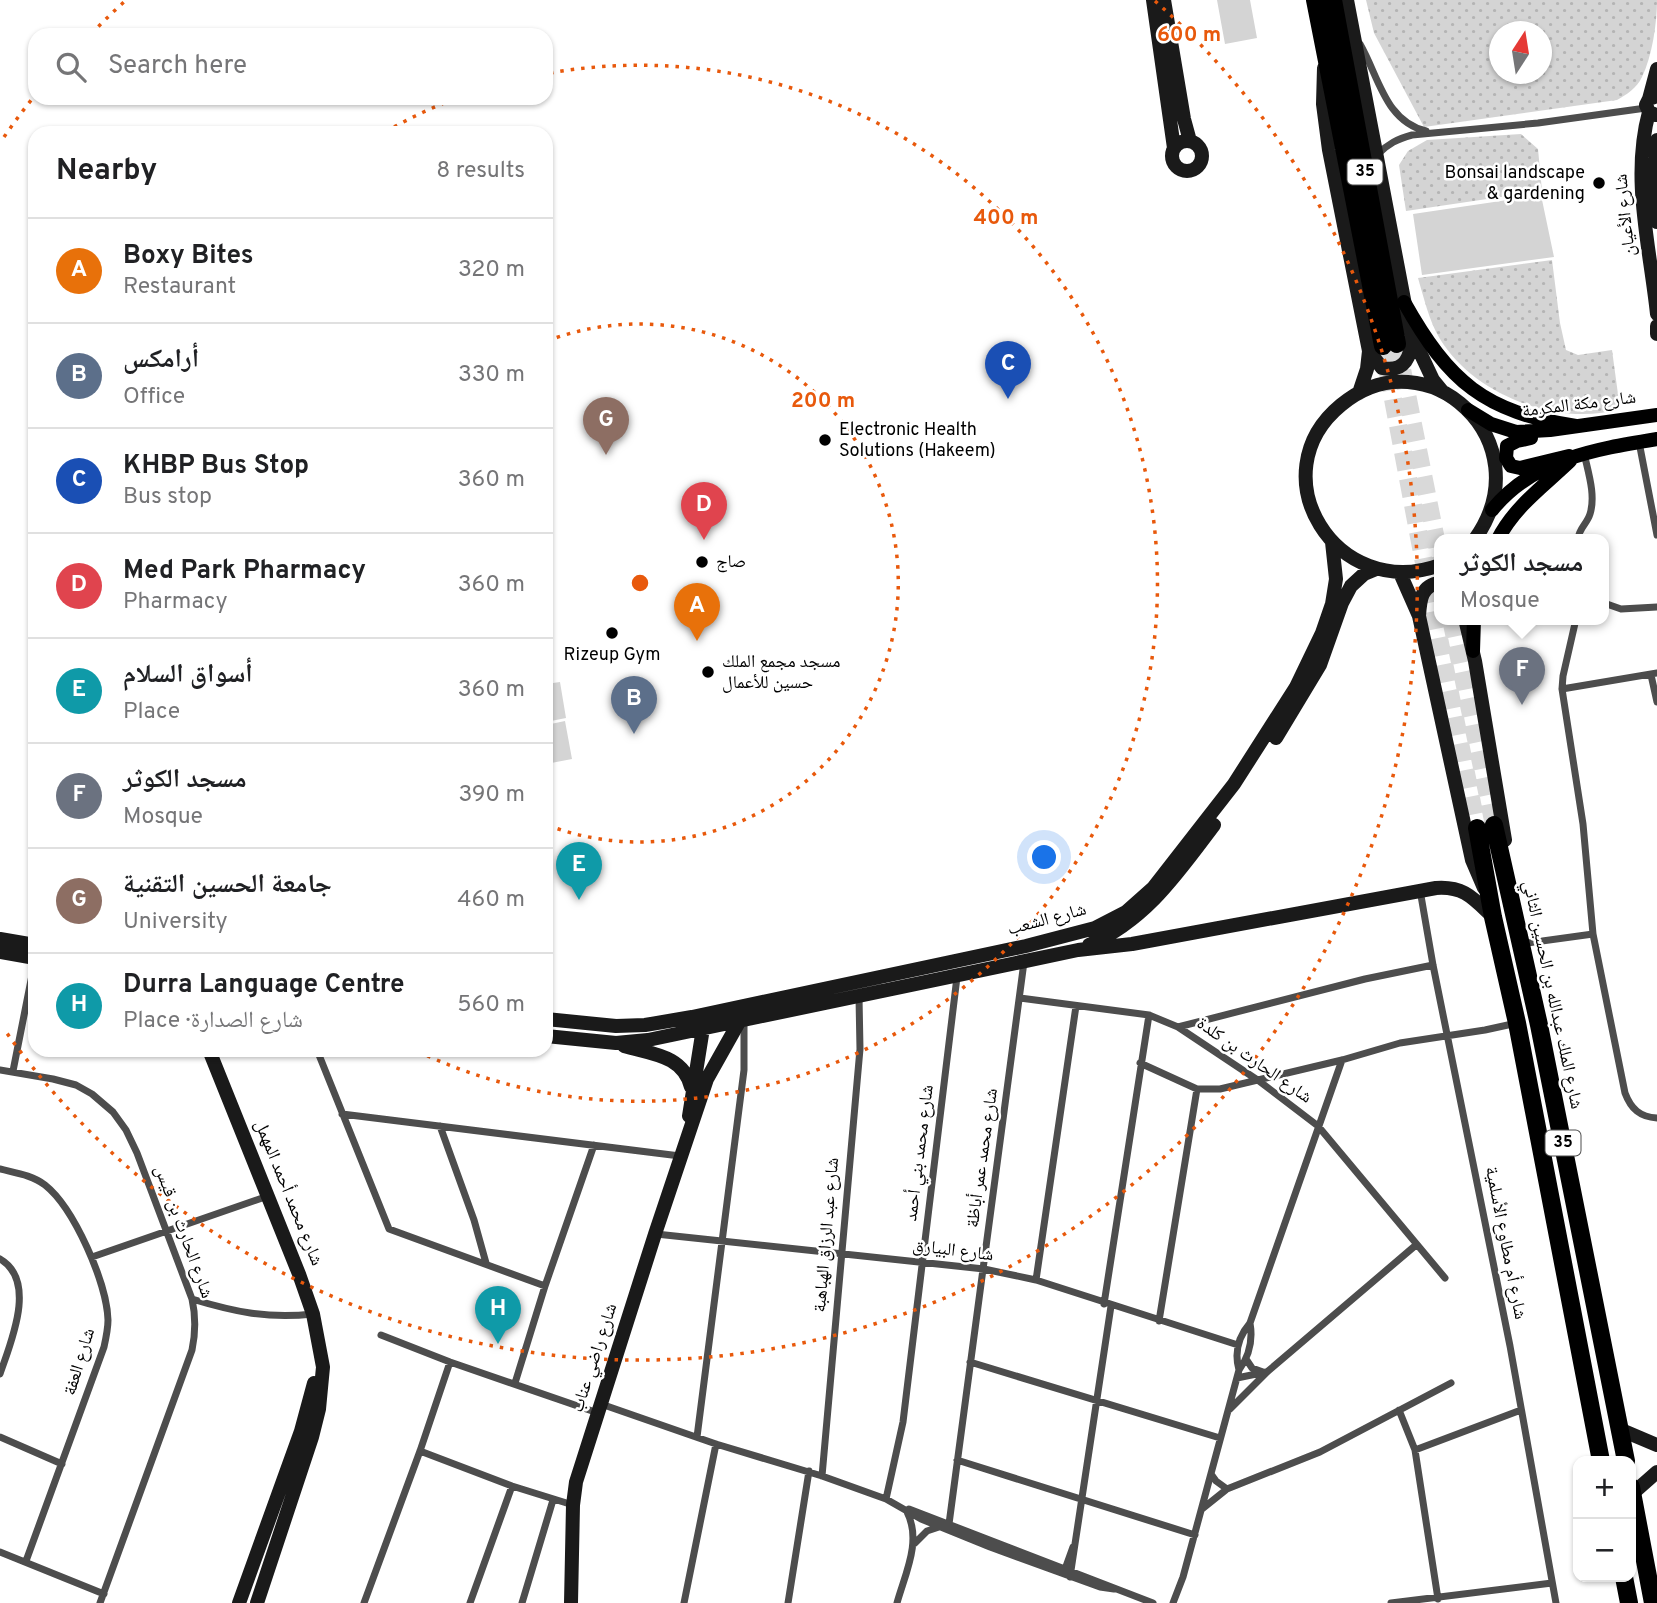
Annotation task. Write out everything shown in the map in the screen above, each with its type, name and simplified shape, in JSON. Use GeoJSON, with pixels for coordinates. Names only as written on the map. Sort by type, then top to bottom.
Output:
{"type":"FeatureCollection","features":[{"type":"Feature","properties":{"kind":"highway","name":"35"},"geometry":{"type":"LineString","coordinates":[[1315,0],[1383,347]]}},
{"type":"Feature","properties":{"kind":"highway","name":"35"},"geometry":{"type":"LineString","coordinates":[[1333,0],[1348,39],[1383,347]]}},
{"type":"Feature","properties":{"kind":"highway"},"geometry":{"type":"LineString","coordinates":[[1348,39],[1367,134],[1377,152]]}},
{"type":"Feature","properties":{"kind":"highway","name":"شارع الملك عبدالله بن الحسين الثاني"},"geometry":{"type":"LineString","coordinates":[[1600,1456],[1488,894],[1486,827],[1508,890],[1521,944],[1625,1456]]}},
{"type":"Feature","properties":{"kind":"highway"},"geometry":{"type":"LineString","coordinates":[[1636,1516],[1653,1603]]}},
{"type":"Feature","properties":{"kind":"highway"},"geometry":{"type":"LineString","coordinates":[[1625,1582],[1629,1603]]}},
{"type":"Feature","properties":{"kind":"main road"},"geometry":{"type":"LineString","coordinates":[[1404,302],[1431,346],[1451,370],[1474,390],[1498,406],[1523,416],[1576,426]]}},
{"type":"Feature","properties":{"kind":"main road","name":"شارع مكة المكرمة"},"geometry":{"type":"LineString","coordinates":[[1468,410],[1491,424],[1516,432],[1652,416]]}},
{"type":"Feature","properties":{"kind":"main road"},"geometry":{"type":"LineString","coordinates":[[1611,422],[1517,441],[1507,446],[1508,464],[1520,468],[1657,439]]}},
{"type":"Feature","properties":{"kind":"main road"},"geometry":{"type":"LineString","coordinates":[[1492,510],[1513,488],[1577,454]]}},
{"type":"Feature","properties":{"kind":"main road"},"geometry":{"type":"LineString","coordinates":[[1500,534],[1523,503],[1577,454]]}},
{"type":"Feature","properties":{"kind":"main road"},"geometry":{"type":"LineString","coordinates":[[1473,651],[1474,625]]}},
{"type":"Feature","properties":{"kind":"street"},"geometry":{"type":"LineString","coordinates":[[1153,0],[1174,148],[1171,157],[1175,166],[1183,171],[1192,170],[1199,164],[1202,155],[1198,146],[1190,141],[1181,142],[1174,148]]}},
{"type":"Feature","properties":{"kind":"street"},"geometry":{"type":"LineString","coordinates":[[1164,0],[1190,141]]}},
{"type":"Feature","properties":{"kind":"street"},"geometry":{"type":"LineString","coordinates":[[1347,0],[1348,39],[1395,114],[1408,125],[1433,132]]}},
{"type":"Feature","properties":{"kind":"street","name":"شارع الأعيان"},"geometry":{"type":"LineString","coordinates":[[1657,69],[1652,106],[1643,133],[1640,161],[1657,314]]}},
{"type":"Feature","properties":{"kind":"street"},"geometry":{"type":"LineString","coordinates":[[1383,347],[1382,368],[1396,369],[1404,365],[1410,353],[1410,331],[1377,152],[1398,138],[1433,132],[1550,121],[1652,106]]}},
{"type":"Feature","properties":{"kind":"street","name":"شارع الأعيان"},"geometry":{"type":"LineString","coordinates":[[1657,139],[1657,222]]}},
{"type":"Feature","properties":{"kind":"street"},"geometry":{"type":"LineString","coordinates":[[1657,326],[1657,334]]}},
{"type":"Feature","properties":{"kind":"street"},"geometry":{"type":"LineString","coordinates":[[1410,331],[1433,380],[1443,392],[1468,410],[1485,431],[1495,456],[1496,492],[1492,510],[1478,534]]}},
{"type":"Feature","properties":{"kind":"street"},"geometry":{"type":"LineString","coordinates":[[1359,393],[1367,369],[1383,347]]}},
{"type":"Feature","properties":{"kind":"street"},"geometry":{"type":"LineString","coordinates":[[1434,567],[1400,573],[1376,569],[1355,560],[1332,542],[1320,526],[1309,499],[1307,485],[1313,443],[1325,422],[1341,404],[1359,393],[1386,384],[1423,385],[1443,392]]}},
{"type":"Feature","properties":{"kind":"street"},"geometry":{"type":"LineString","coordinates":[[1652,416],[1657,404]]}},
{"type":"Feature","properties":{"kind":"street"},"geometry":{"type":"LineString","coordinates":[[1639,442],[1657,535]]}},
{"type":"Feature","properties":{"kind":"street"},"geometry":{"type":"LineString","coordinates":[[1577,454],[1592,502],[1590,514],[1579,534]]}},
{"type":"Feature","properties":{"kind":"street","name":"شارع الشعب"},"geometry":{"type":"LineString","coordinates":[[553,1021],[616,1026],[645,1025],[705,1014],[1013,949],[1095,928],[1126,912],[1153,888],[1234,784],[1296,687],[1318,643],[1332,604],[1336,579],[1332,542]]}},
{"type":"Feature","properties":{"kind":"street","name":"شارع الشعب"},"geometry":{"type":"LineString","coordinates":[[1078,950],[1113,934],[1129,923],[1159,895],[1185,862],[1259,764],[1303,696],[1320,666],[1350,586],[1364,573],[1376,569]]}},
{"type":"Feature","properties":{"kind":"street"},"geometry":{"type":"LineString","coordinates":[[1400,573],[1419,616],[1472,860],[1478,878],[1488,894]]}},
{"type":"Feature","properties":{"kind":"street"},"geometry":{"type":"LineString","coordinates":[[1419,616],[1423,592],[1434,585]]}},
{"type":"Feature","properties":{"kind":"street"},"geometry":{"type":"LineString","coordinates":[[1609,605],[1621,609],[1657,607]]}},
{"type":"Feature","properties":{"kind":"street"},"geometry":{"type":"LineString","coordinates":[[1466,625],[1510,869],[1508,890]]}},
{"type":"Feature","properties":{"kind":"street"},"geometry":{"type":"LineString","coordinates":[[1575,625],[1563,676],[1563,706],[1583,824],[1593,934],[1625,1093],[1635,1110],[1644,1116],[1657,1118]]}},
{"type":"Feature","properties":{"kind":"street"},"geometry":{"type":"LineString","coordinates":[[1562,689],[1654,674],[1657,702]]}},
{"type":"Feature","properties":{"kind":"street","name":"شارع الشعب"},"geometry":{"type":"LineString","coordinates":[[553,1037],[616,1043],[649,1040],[1078,950],[1178,936],[1420,890],[1456,888],[1465,892],[1493,917]]}},
{"type":"Feature","properties":{"kind":"street","name":"شارع أم مطاوع الأسلمية"},"geometry":{"type":"LineString","coordinates":[[1420,890],[1556,1603]]}},
{"type":"Feature","properties":{"kind":"street"},"geometry":{"type":"LineString","coordinates":[[1521,944],[1593,934]]}},
{"type":"Feature","properties":{"kind":"street"},"geometry":{"type":"LineString","coordinates":[[0,939],[28,944]]}},
{"type":"Feature","properties":{"kind":"street"},"geometry":{"type":"LineString","coordinates":[[0,952],[28,958]]}},
{"type":"Feature","properties":{"kind":"street","name":"شارع محمد عمر أباظة"},"geometry":{"type":"LineString","coordinates":[[949,1524],[1024,962]]}},
{"type":"Feature","properties":{"kind":"street"},"geometry":{"type":"LineString","coordinates":[[1178,1027],[1365,979],[1433,965]]}},
{"type":"Feature","properties":{"kind":"street"},"geometry":{"type":"LineString","coordinates":[[916,968],[922,970],[924,975],[919,984]]}},
{"type":"Feature","properties":{"kind":"street","name":"شارع محمد بني أحمد"},"geometry":{"type":"LineString","coordinates":[[886,1499],[903,1422],[957,977]]}},
{"type":"Feature","properties":{"kind":"street"},"geometry":{"type":"LineString","coordinates":[[13,1071],[28,995]]}},
{"type":"Feature","properties":{"kind":"street","name":"شارع عبد الرزاق الهباهبة"},"geometry":{"type":"LineString","coordinates":[[822,1476],[860,1049],[859,996]]}},
{"type":"Feature","properties":{"kind":"street","name":"شارع الحارث بن كلدة"},"geometry":{"type":"LineString","coordinates":[[1020,998],[1149,1015],[1178,1027],[1259,1081],[1318,1126],[1444,1278]]}},
{"type":"Feature","properties":{"kind":"street"},"geometry":{"type":"LineString","coordinates":[[1036,1280],[1076,1006]]}},
{"type":"Feature","properties":{"kind":"street","name":"شارع راضي عناب"},"geometry":{"type":"LineString","coordinates":[[689,1130],[692,1092],[705,1014]]}},
{"type":"Feature","properties":{"kind":"street"},"geometry":{"type":"LineString","coordinates":[[1068,1573],[1082,1498],[1140,1063],[1149,1015]]}},
{"type":"Feature","properties":{"kind":"street"},"geometry":{"type":"LineString","coordinates":[[697,1437],[744,1070],[741,1021]]}},
{"type":"Feature","properties":{"kind":"street","name":"شارع راضي عناب"},"geometry":{"type":"LineString","coordinates":[[571,1603],[576,1482],[689,1130],[713,1065],[741,1021]]}},
{"type":"Feature","properties":{"kind":"street"},"geometry":{"type":"LineString","coordinates":[[1140,1063],[1198,1089],[1220,1089],[1342,1060],[1399,1043],[1512,1024]]}},
{"type":"Feature","properties":{"kind":"street"},"geometry":{"type":"LineString","coordinates":[[616,1043],[676,1062],[684,1069],[692,1092]]}},
{"type":"Feature","properties":{"kind":"street","name":"شارع محمد أحمد المهمل"},"geometry":{"type":"LineString","coordinates":[[212,1057],[313,1314],[323,1367],[316,1422],[257,1603]]}},
{"type":"Feature","properties":{"kind":"street"},"geometry":{"type":"LineString","coordinates":[[320,1057],[388,1229],[545,1286]]}},
{"type":"Feature","properties":{"kind":"street"},"geometry":{"type":"LineString","coordinates":[[1172,1603],[1183,1577],[1237,1378],[1238,1345],[1242,1333],[1250,1323],[1342,1060]]}},
{"type":"Feature","properties":{"kind":"street","name":"شارع الحارث بن قيس"},"geometry":{"type":"LineString","coordinates":[[0,1070],[76,1085],[92,1094],[113,1112],[138,1153],[192,1298],[196,1328],[192,1350],[100,1603]]}},
{"type":"Feature","properties":{"kind":"street"},"geometry":{"type":"LineString","coordinates":[[1159,1321],[1198,1089]]}},
{"type":"Feature","properties":{"kind":"street"},"geometry":{"type":"LineString","coordinates":[[342,1114],[680,1156]]}},
{"type":"Feature","properties":{"kind":"street"},"geometry":{"type":"LineString","coordinates":[[440,1126],[474,1220],[486,1263]]}},
{"type":"Feature","properties":{"kind":"street"},"geometry":{"type":"LineString","coordinates":[[514,1383],[594,1145]]}},
{"type":"Feature","properties":{"kind":"street","name":"شارع العفة"},"geometry":{"type":"LineString","coordinates":[[0,1170],[30,1176],[45,1185],[64,1207],[92,1257],[106,1306],[106,1336],[26,1561]]}},
{"type":"Feature","properties":{"kind":"street"},"geometry":{"type":"LineString","coordinates":[[92,1257],[268,1196]]}},
{"type":"Feature","properties":{"kind":"street","name":"شارع البيارق"},"geometry":{"type":"LineString","coordinates":[[655,1234],[984,1269],[1036,1280],[1238,1345]]}},
{"type":"Feature","properties":{"kind":"street"},"geometry":{"type":"LineString","coordinates":[[1227,1414],[1267,1372],[1416,1245]]}},
{"type":"Feature","properties":{"kind":"street"},"geometry":{"type":"LineString","coordinates":[[0,1259],[5,1262],[16,1280],[20,1302],[15,1328],[0,1374]]}},
{"type":"Feature","properties":{"kind":"street"},"geometry":{"type":"LineString","coordinates":[[192,1298],[235,1311],[267,1316],[313,1314]]}},
{"type":"Feature","properties":{"kind":"street"},"geometry":{"type":"LineString","coordinates":[[1239,1370],[1251,1345],[1250,1323]]}},
{"type":"Feature","properties":{"kind":"street"},"geometry":{"type":"LineString","coordinates":[[381,1335],[514,1383],[809,1471],[886,1499],[939,1527],[1049,1563],[1068,1573],[1084,1576],[1153,1603]]}},
{"type":"Feature","properties":{"kind":"street","name":"شارع محمد أحمد المهمل"},"geometry":{"type":"LineString","coordinates":[[239,1603],[306,1416],[319,1354]]}},
{"type":"Feature","properties":{"kind":"street"},"geometry":{"type":"LineString","coordinates":[[1246,1359],[1252,1368],[1267,1372]]}},
{"type":"Feature","properties":{"kind":"street"},"geometry":{"type":"LineString","coordinates":[[364,1603],[450,1362]]}},
{"type":"Feature","properties":{"kind":"street"},"geometry":{"type":"LineString","coordinates":[[970,1362],[1096,1398],[1220,1438]]}},
{"type":"Feature","properties":{"kind":"street"},"geometry":{"type":"LineString","coordinates":[[1237,1378],[1267,1372]]}},
{"type":"Feature","properties":{"kind":"street"},"geometry":{"type":"LineString","coordinates":[[1234,1388],[1267,1372]]}},
{"type":"Feature","properties":{"kind":"street"},"geometry":{"type":"LineString","coordinates":[[1202,1510],[1227,1489],[1320,1452],[1451,1383]]}},
{"type":"Feature","properties":{"kind":"street"},"geometry":{"type":"LineString","coordinates":[[1399,1410],[1415,1450],[1438,1599]]}},
{"type":"Feature","properties":{"kind":"street"},"geometry":{"type":"LineString","coordinates":[[1415,1450],[1521,1410]]}},
{"type":"Feature","properties":{"kind":"street"},"geometry":{"type":"LineString","coordinates":[[1619,1429],[1657,1446]]}},
{"type":"Feature","properties":{"kind":"street"},"geometry":{"type":"LineString","coordinates":[[0,1437],[62,1464]]}},
{"type":"Feature","properties":{"kind":"street"},"geometry":{"type":"LineString","coordinates":[[684,1603],[716,1444]]}},
{"type":"Feature","properties":{"kind":"street"},"geometry":{"type":"LineString","coordinates":[[420,1451],[512,1486],[573,1505]]}},
{"type":"Feature","properties":{"kind":"street"},"geometry":{"type":"LineString","coordinates":[[957,1460],[1195,1535]]}},
{"type":"Feature","properties":{"kind":"street"},"geometry":{"type":"LineString","coordinates":[[788,1603],[809,1471]]}},
{"type":"Feature","properties":{"kind":"street"},"geometry":{"type":"LineString","coordinates":[[1636,1487],[1657,1472]]}},
{"type":"Feature","properties":{"kind":"street"},"geometry":{"type":"LineString","coordinates":[[1212,1474],[1216,1481],[1227,1489]]}},
{"type":"Feature","properties":{"kind":"street"},"geometry":{"type":"LineString","coordinates":[[470,1603],[512,1486]]}},
{"type":"Feature","properties":{"kind":"street"},"geometry":{"type":"LineString","coordinates":[[522,1603],[553,1500]]}},
{"type":"Feature","properties":{"kind":"street"},"geometry":{"type":"LineString","coordinates":[[897,1603],[914,1543],[913,1526],[905,1508]]}},
{"type":"Feature","properties":{"kind":"street"},"geometry":{"type":"LineString","coordinates":[[924,1517],[949,1524],[970,1536],[1104,1589],[1114,1589]]}},
{"type":"Feature","properties":{"kind":"street"},"geometry":{"type":"LineString","coordinates":[[913,1526],[924,1517]]}},
{"type":"Feature","properties":{"kind":"street"},"geometry":{"type":"LineString","coordinates":[[914,1543],[922,1534],[939,1527]]}},
{"type":"Feature","properties":{"kind":"street"},"geometry":{"type":"LineString","coordinates":[[0,1552],[104,1594]]}},
{"type":"Feature","properties":{"kind":"street"},"geometry":{"type":"LineString","coordinates":[[1049,1563],[1072,1555]]}},
{"type":"Feature","properties":{"kind":"street"},"geometry":{"type":"LineString","coordinates":[[1072,1555],[1084,1576]]}},
{"type":"Feature","properties":{"kind":"street"},"geometry":{"type":"LineString","coordinates":[[1391,1603],[1552,1583]]}},
{"type":"Feature","properties":{"kind":"shaded area"},"geometry":{"type":"Polygon","coordinates":[[[1217,0],[1250,0],[1257,38],[1225,44],[1217,0]]]}},
{"type":"Feature","properties":{"kind":"shaded area"},"geometry":{"type":"Polygon","coordinates":[[[1366,0],[1657,0],[1653,40],[1646,69],[1637,85],[1617,100],[1424,127],[1374,33],[1366,0]]]}},
{"type":"Feature","properties":{"kind":"shaded area"},"geometry":{"type":"Polygon","coordinates":[[[1521,134],[1538,149],[1542,191],[1406,211],[1399,165],[1408,151],[1427,140],[1521,134]]]}},
{"type":"Feature","properties":{"kind":"shaded area"},"geometry":{"type":"Polygon","coordinates":[[[1541,195],[1554,257],[1422,275],[1413,214],[1541,195]]]}},
{"type":"Feature","properties":{"kind":"shaded area"},"geometry":{"type":"Polygon","coordinates":[[[1552,260],[1566,350],[1578,355],[1612,350],[1620,409],[1570,414],[1520,402],[1496,391],[1474,376],[1455,359],[1433,325],[1418,278],[1552,260]]]}},
{"type":"Feature","properties":{"kind":"shaded area"},"geometry":{"type":"Polygon","coordinates":[[[560,682],[566,718],[553,721],[553,683],[560,682]]]}},
{"type":"Feature","properties":{"kind":"shaded area"},"geometry":{"type":"Polygon","coordinates":[[[565,721],[572,759],[553,763],[553,724],[565,721]]]}},
{"type":"Feature","properties":{"kind":"tunnel"},"geometry":{"type":"LineString","coordinates":[[1397,344],[1435,534]]}},
{"type":"Feature","properties":{"kind":"tunnel"},"geometry":{"type":"LineString","coordinates":[[1383,346],[1434,613]]}},
{"type":"Feature","properties":{"kind":"tunnel"},"geometry":{"type":"LineString","coordinates":[[1436,625],[1477,828]]}},
{"type":"Feature","properties":{"kind":"tunnel"},"geometry":{"type":"LineString","coordinates":[[1452,625],[1494,825]]}},
{"type":"Feature","properties":{"kind":"place","name":"Bonsai landscape & gardening"},"geometry":{"type":"Point","coordinates":[1599,183]}},
{"type":"Feature","properties":{"kind":"place","name":"KHBP Bus Stop"},"geometry":{"type":"Point","coordinates":[1008,399]}},
{"type":"Feature","properties":{"kind":"place","name":"Electronic Health Solutions (Hakeem)"},"geometry":{"type":"Point","coordinates":[825,440]}},
{"type":"Feature","properties":{"kind":"place","name":"جامعة الحسين التقنية"},"geometry":{"type":"Point","coordinates":[606,455]}},
{"type":"Feature","properties":{"kind":"place","name":"Med Park Pharmacy"},"geometry":{"type":"Point","coordinates":[704,540]}},
{"type":"Feature","properties":{"kind":"place","name":"صاج"},"geometry":{"type":"Point","coordinates":[702,562]}},
{"type":"Feature","properties":{"kind":"place","name":"Rizeup Gym"},"geometry":{"type":"Point","coordinates":[612,633]}},
{"type":"Feature","properties":{"kind":"place","name":"Boxy Bites"},"geometry":{"type":"Point","coordinates":[697,641]}},
{"type":"Feature","properties":{"kind":"place","name":"مسجد مجمع الملك حسين للأعمال"},"geometry":{"type":"Point","coordinates":[708,672]}},
{"type":"Feature","properties":{"kind":"place","name":"مسجد الكوثر"},"geometry":{"type":"Point","coordinates":[1522,705]}},
{"type":"Feature","properties":{"kind":"place","name":"أرامكس"},"geometry":{"type":"Point","coordinates":[634,734]}},
{"type":"Feature","properties":{"kind":"place","name":"أسواق السلام"},"geometry":{"type":"Point","coordinates":[579,900]}},
{"type":"Feature","properties":{"kind":"place","name":"Durra Language Centre"},"geometry":{"type":"Point","coordinates":[498,1344]}}]}
